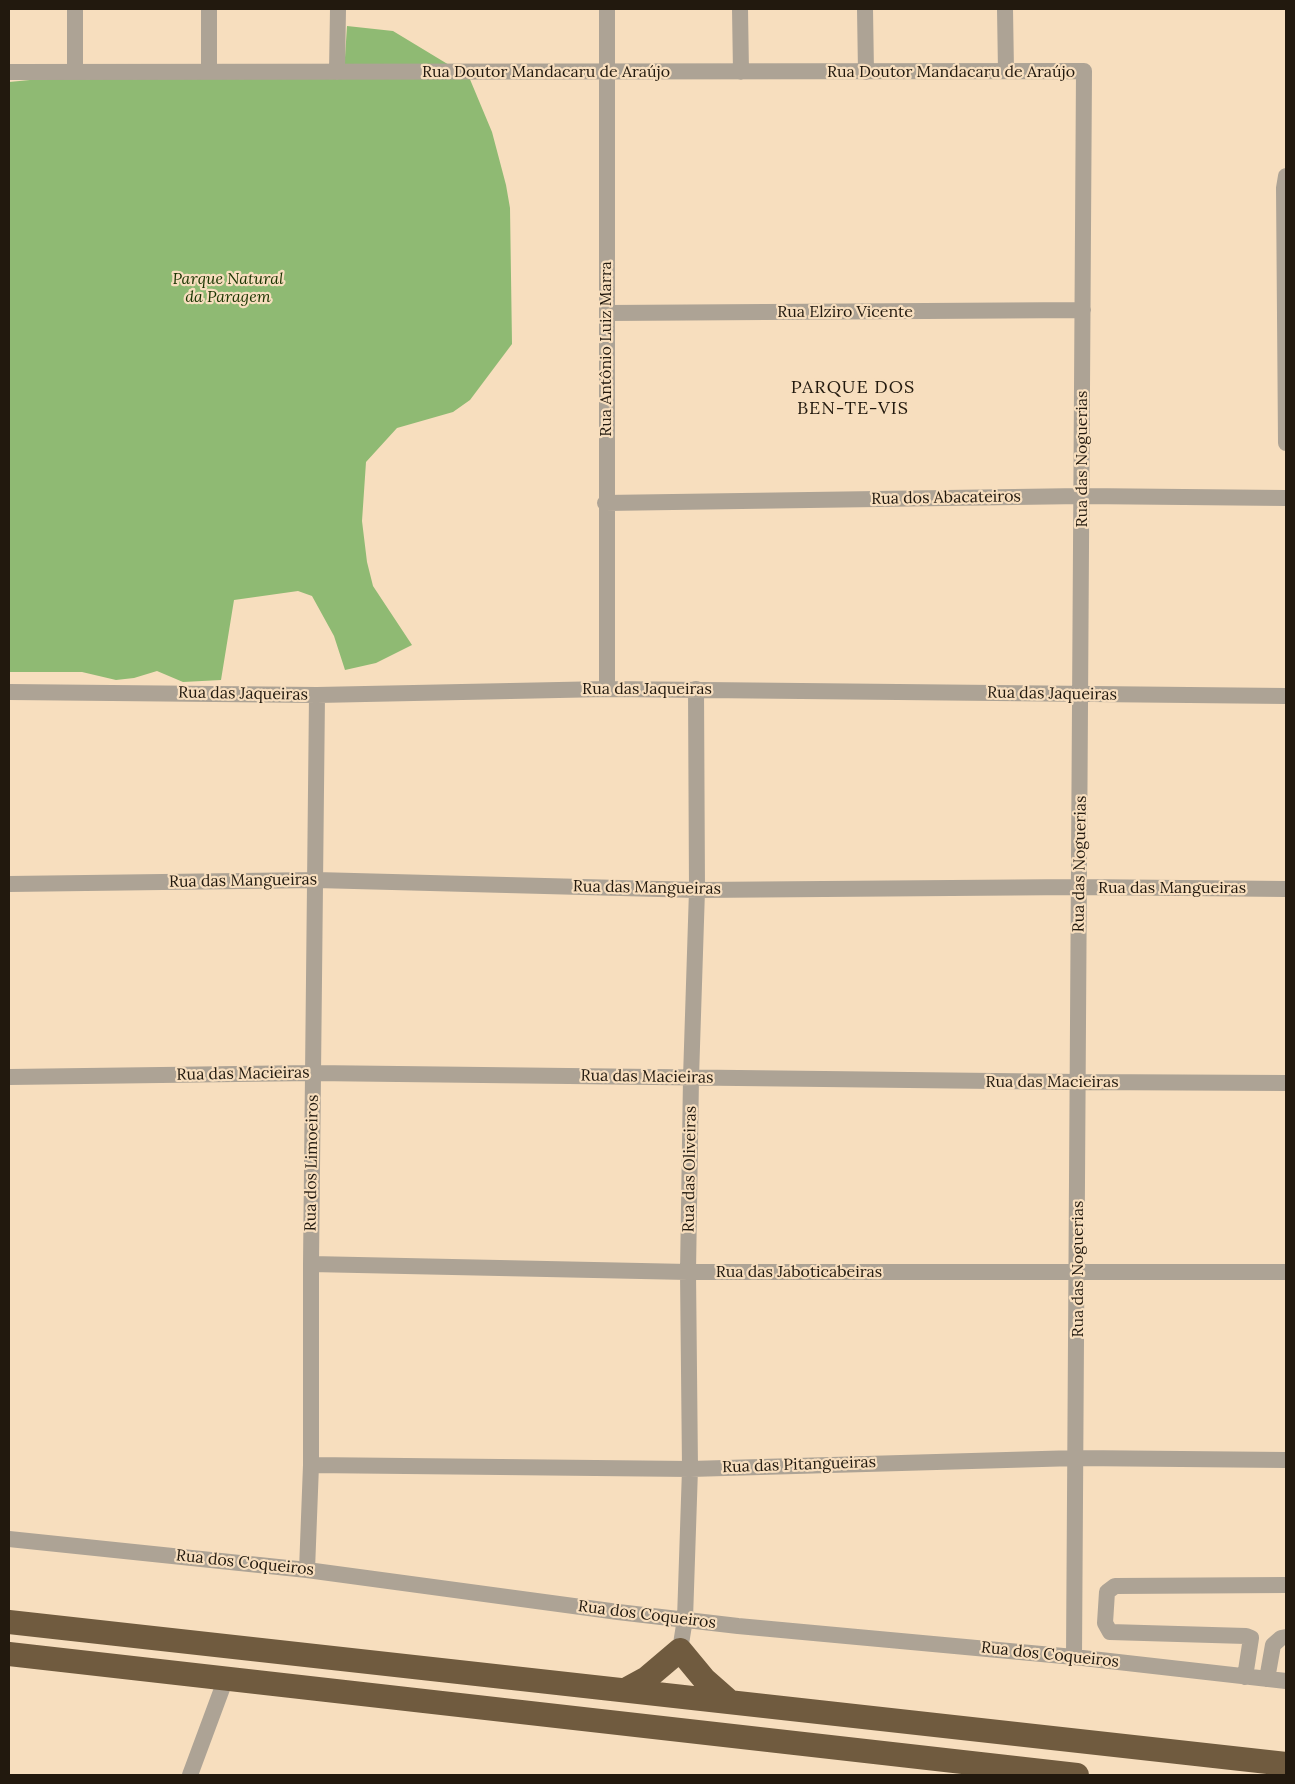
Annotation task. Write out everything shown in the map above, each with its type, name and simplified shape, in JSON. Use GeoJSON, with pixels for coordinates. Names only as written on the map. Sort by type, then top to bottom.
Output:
{"type":"FeatureCollection","features":[{"type":"Feature","properties":{"kind":"highway"},"geometry":{"type":"LineString","coordinates":[[9,1622],[1286,1764]]}},
{"type":"Feature","properties":{"kind":"highway"},"geometry":{"type":"LineString","coordinates":[[625,1690],[647,1678],[680,1650],[704,1679],[729,1701]]}},
{"type":"Feature","properties":{"kind":"highway"},"geometry":{"type":"LineString","coordinates":[[9,1654],[1078,1775]]}},
{"type":"Feature","properties":{"kind":"street"},"geometry":{"type":"LineString","coordinates":[[75,9],[75,72]]}},
{"type":"Feature","properties":{"kind":"street"},"geometry":{"type":"LineString","coordinates":[[208,9],[209,72]]}},
{"type":"Feature","properties":{"kind":"street"},"geometry":{"type":"LineString","coordinates":[[337,72],[338,9]]}},
{"type":"Feature","properties":{"kind":"street","name":"Rua Antônio Luiz Marra"},"geometry":{"type":"LineString","coordinates":[[607,9],[607,689]]}},
{"type":"Feature","properties":{"kind":"street"},"geometry":{"type":"LineString","coordinates":[[740,9],[741,72]]}},
{"type":"Feature","properties":{"kind":"street"},"geometry":{"type":"LineString","coordinates":[[865,9],[866,72]]}},
{"type":"Feature","properties":{"kind":"street"},"geometry":{"type":"LineString","coordinates":[[1005,9],[1006,71]]}},
{"type":"Feature","properties":{"kind":"street","name":"Rua Doutor Mandacaru de Araújo"},"geometry":{"type":"LineString","coordinates":[[9,72],[1084,71]]}},
{"type":"Feature","properties":{"kind":"street","name":"Rua das Noguerias"},"geometry":{"type":"LineString","coordinates":[[1074,1657],[1077,1458],[1078,887],[1081,792],[1084,71]]}},
{"type":"Feature","properties":{"kind":"street"},"geometry":{"type":"LineString","coordinates":[[1286,176],[1284,188],[1286,443]]}},
{"type":"Feature","properties":{"kind":"street","name":"Rua Elziro Vicente"},"geometry":{"type":"LineString","coordinates":[[606,313],[1083,310]]}},
{"type":"Feature","properties":{"kind":"street","name":"Rua dos Abacateiros"},"geometry":{"type":"LineString","coordinates":[[606,502],[1082,496],[1286,498]]}},
{"type":"Feature","properties":{"kind":"street","name":"Rua das Jaqueiras"},"geometry":{"type":"LineString","coordinates":[[9,692],[317,695],[696,689],[1286,696]]}},
{"type":"Feature","properties":{"kind":"street","name":"Rua das Oliveiras"},"geometry":{"type":"LineString","coordinates":[[680,1650],[685,1619],[690,1468],[688,1272],[691,1078],[697,890],[696,689]]}},
{"type":"Feature","properties":{"kind":"street","name":"Rua dos Limoeiros"},"geometry":{"type":"LineString","coordinates":[[307,1570],[311,1465],[311,1264],[317,695]]}},
{"type":"Feature","properties":{"kind":"street","name":"Rua das Mangueiras"},"geometry":{"type":"LineString","coordinates":[[9,884],[316,880],[697,890],[1078,887],[1286,889]]}},
{"type":"Feature","properties":{"kind":"street","name":"Rua das Macieiras"},"geometry":{"type":"LineString","coordinates":[[9,1077],[313,1073],[1286,1083]]}},
{"type":"Feature","properties":{"kind":"street","name":"Rua das Jaboticabeiras"},"geometry":{"type":"LineString","coordinates":[[311,1264],[688,1272],[1286,1272]]}},
{"type":"Feature","properties":{"kind":"street","name":"Rua das Pitangueiras"},"geometry":{"type":"LineString","coordinates":[[311,1465],[690,1468],[1077,1458],[1286,1460]]}},
{"type":"Feature","properties":{"kind":"street","name":"Rua dos Coqueiros"},"geometry":{"type":"LineString","coordinates":[[9,1539],[307,1570],[618,1612],[1074,1657],[1286,1681]]}},
{"type":"Feature","properties":{"kind":"street"},"geometry":{"type":"LineString","coordinates":[[1244,1677],[1251,1638],[1246,1636],[1110,1632],[1105,1623],[1107,1592],[1115,1586],[1286,1584]]}},
{"type":"Feature","properties":{"kind":"street"},"geometry":{"type":"LineString","coordinates":[[1267,1679],[1273,1645],[1281,1638],[1286,1637]]}},
{"type":"Feature","properties":{"kind":"street"},"geometry":{"type":"LineString","coordinates":[[190,1775],[226,1678]]}},
{"type":"Feature","properties":{"kind":"green space","name":"Parque Natural da Paragem"},"geometry":{"type":"Polygon","coordinates":[[[347,26],[393,31],[469,77],[492,132],[510,208],[512,344],[470,400],[453,412],[397,428],[366,462],[362,521],[367,562],[373,586],[412,645],[376,663],[345,670],[334,636],[312,596],[298,591],[234,600],[221,680],[183,682],[157,671],[134,678],[116,680],[82,672],[9,672],[9,82],[82,75],[344,73],[347,26]]]}},
{"type":"Feature","properties":{"kind":"district","name":"PARQUE DOS BEN-TE-VIS"},"geometry":{"type":"Point","coordinates":[853,398]}}]}
